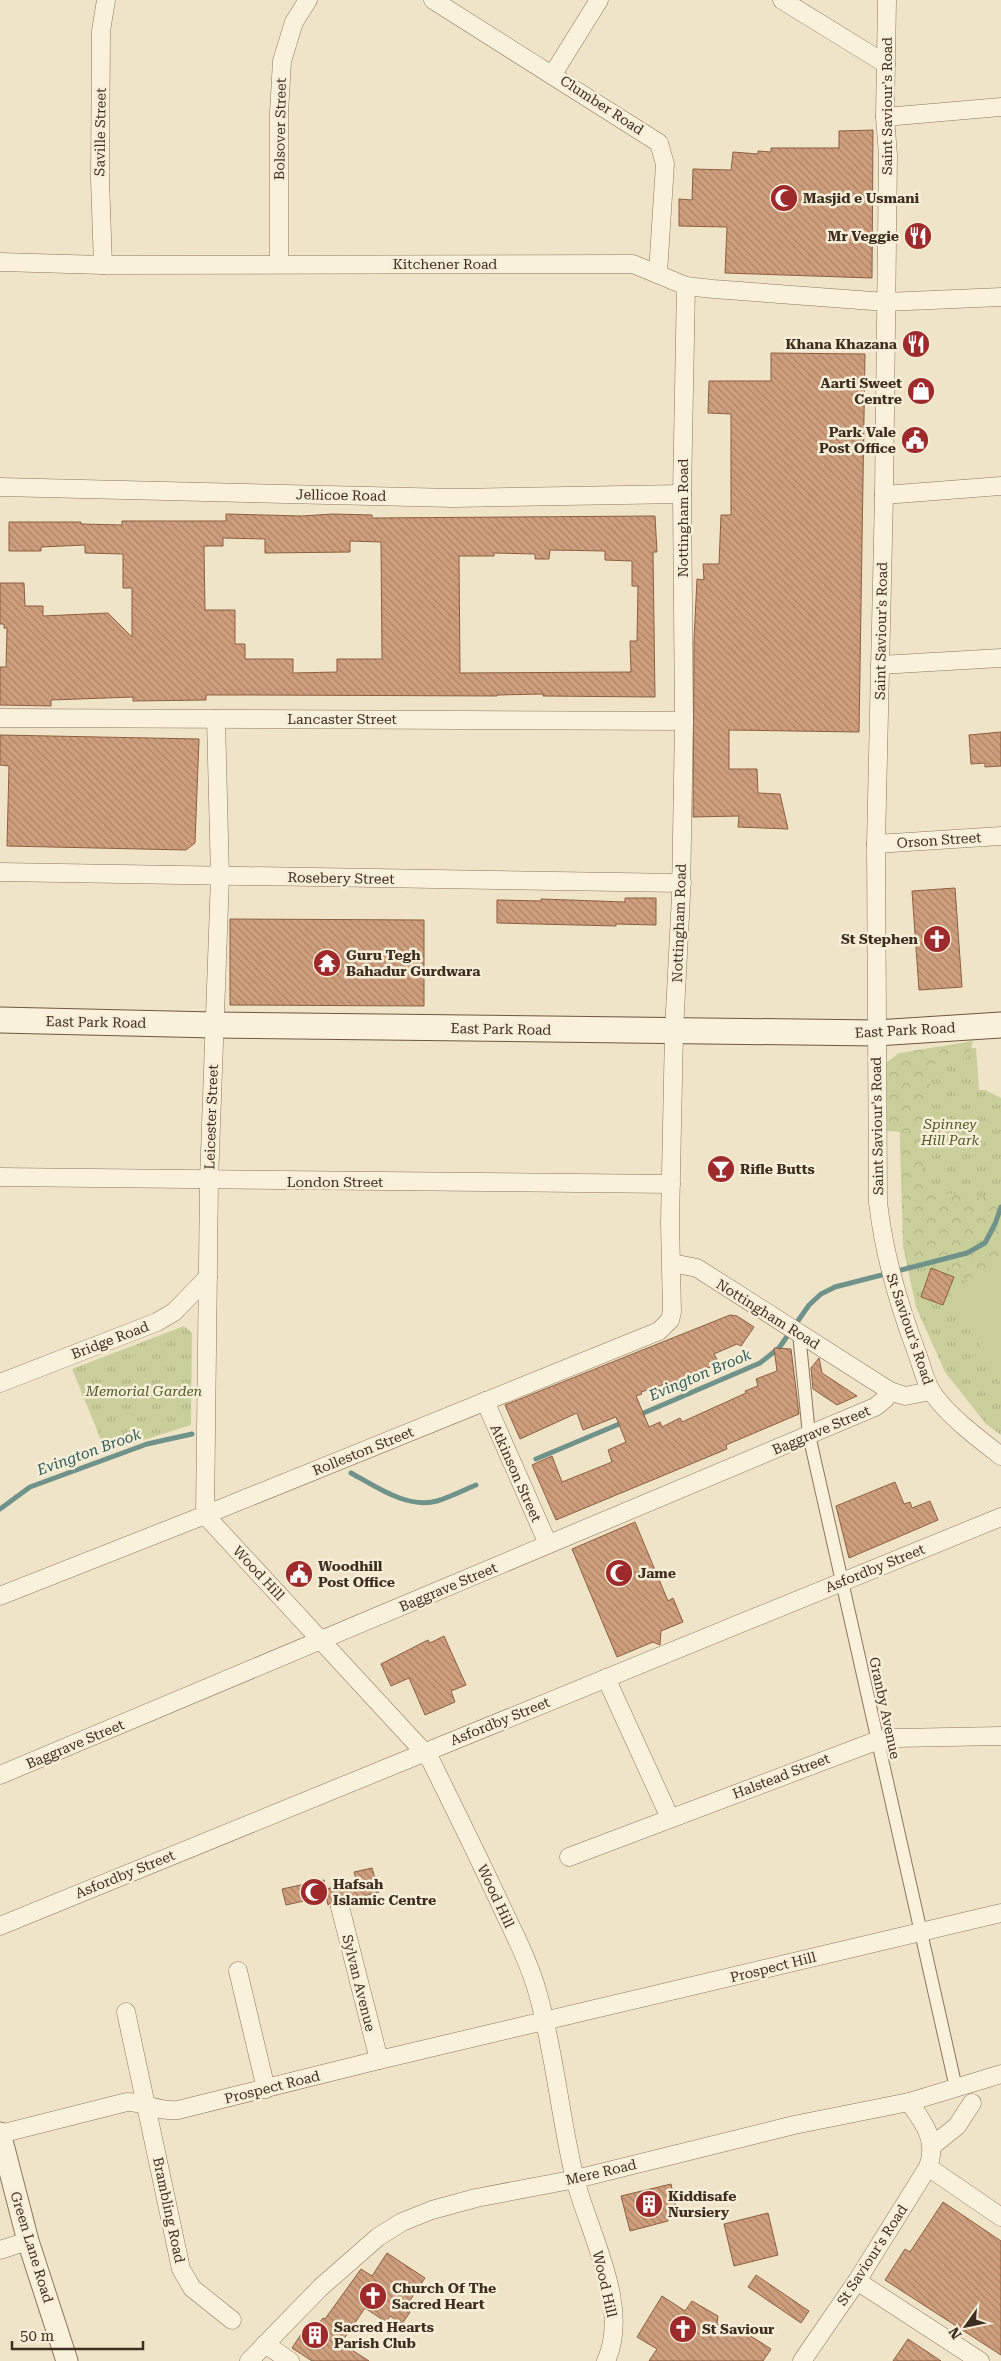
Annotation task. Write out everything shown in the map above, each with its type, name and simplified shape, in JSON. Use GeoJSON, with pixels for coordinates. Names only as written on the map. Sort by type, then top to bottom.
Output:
{"type":"FeatureCollection","features":[{"type":"Feature","properties":{"kind":"main road","name":"East Park Road"},"geometry":{"type":"LineString","coordinates":[[0,1020],[214,1025],[876,1033],[1001,1025]]}},
{"type":"Feature","properties":{"kind":"street","name":"Saville Street"},"geometry":{"type":"LineString","coordinates":[[103,265],[100,180],[101,31],[106,0]]}},
{"type":"Feature","properties":{"kind":"street","name":"Bolsover Street"},"geometry":{"type":"LineString","coordinates":[[279,264],[279,113],[282,62],[294,22],[308,0]]}},
{"type":"Feature","properties":{"kind":"street","name":"Clumber Road"},"geometry":{"type":"LineString","coordinates":[[433,0],[553,74],[659,143],[664,164],[658,273]]}},
{"type":"Feature","properties":{"kind":"street"},"geometry":{"type":"LineString","coordinates":[[553,74],[599,0]]}},
{"type":"Feature","properties":{"kind":"street"},"geometry":{"type":"LineString","coordinates":[[782,0],[886,64]]}},
{"type":"Feature","properties":{"kind":"street","name":"Saint Saviour's Road"},"geometry":{"type":"LineString","coordinates":[[887,0],[885,117],[888,155],[884,495],[876,844],[878,1202],[887,1262]]}},
{"type":"Feature","properties":{"kind":"street"},"geometry":{"type":"LineString","coordinates":[[885,117],[1001,107]]}},
{"type":"Feature","properties":{"kind":"street","name":"Kitchener Road"},"geometry":{"type":"LineString","coordinates":[[0,262],[103,265],[633,264],[686,286],[886,302],[1001,297]]}},
{"type":"Feature","properties":{"kind":"street","name":"Nottingham Road"},"geometry":{"type":"LineString","coordinates":[[686,286],[682,494],[684,721],[682,883],[674,1031],[671,1184],[672,1264],[696,1268],[890,1391],[905,1396],[931,1391]]}},
{"type":"Feature","properties":{"kind":"street"},"geometry":{"type":"LineString","coordinates":[[884,495],[1001,486]]}},
{"type":"Feature","properties":{"kind":"street","name":"Jellicoe Road"},"geometry":{"type":"LineString","coordinates":[[0,487],[453,498],[682,494]]}},
{"type":"Feature","properties":{"kind":"street"},"geometry":{"type":"LineString","coordinates":[[880,665],[1001,658]]}},
{"type":"Feature","properties":{"kind":"street","name":"Lancaster Street"},"geometry":{"type":"LineString","coordinates":[[0,718],[684,721]]}},
{"type":"Feature","properties":{"kind":"street","name":"Leicester Street"},"geometry":{"type":"LineString","coordinates":[[205,1515],[209,1181],[220,877],[216,719]]}},
{"type":"Feature","properties":{"kind":"street","name":"Orson Street"},"geometry":{"type":"LineString","coordinates":[[876,844],[1001,836]]}},
{"type":"Feature","properties":{"kind":"street","name":"Rosebery Street"},"geometry":{"type":"LineString","coordinates":[[0,872],[682,883]]}},
{"type":"Feature","properties":{"kind":"street","name":"London Street"},"geometry":{"type":"LineString","coordinates":[[0,1177],[209,1181],[671,1184]]}},
{"type":"Feature","properties":{"kind":"street","name":"St Saviour's Road"},"geometry":{"type":"LineString","coordinates":[[887,1262],[901,1312],[931,1391],[961,1423],[1001,1456]]}},
{"type":"Feature","properties":{"kind":"street","name":"Rolleston Street"},"geometry":{"type":"LineString","coordinates":[[0,1596],[205,1515],[665,1327],[670,1320],[672,1312],[672,1264]]}},
{"type":"Feature","properties":{"kind":"street","name":"Bridge Road"},"geometry":{"type":"LineString","coordinates":[[0,1383],[157,1322],[174,1312],[208,1277]]}},
{"type":"Feature","properties":{"kind":"street","name":"Granby Avenue"},"geometry":{"type":"LineString","coordinates":[[792,1329],[809,1435],[876,1741],[956,2088]]}},
{"type":"Feature","properties":{"kind":"street","name":"Baggrave Street"},"geometry":{"type":"LineString","coordinates":[[0,1776],[875,1407],[885,1399],[890,1391]]}},
{"type":"Feature","properties":{"kind":"street","name":"Atkinson Street"},"geometry":{"type":"LineString","coordinates":[[485,1401],[548,1544]]}},
{"type":"Feature","properties":{"kind":"street","name":"Wood Hill"},"geometry":{"type":"LineString","coordinates":[[205,1515],[424,1752],[435,1769],[524,1954],[538,1993],[545,2022],[576,2180],[602,2264],[613,2310],[615,2328],[606,2361]]}},
{"type":"Feature","properties":{"kind":"street","name":"Asfordby Street"},"geometry":{"type":"LineString","coordinates":[[0,1926],[1001,1517]]}},
{"type":"Feature","properties":{"kind":"street"},"geometry":{"type":"LineString","coordinates":[[606,1678],[670,1818]]}},
{"type":"Feature","properties":{"kind":"street","name":"Halstead Street"},"geometry":{"type":"LineString","coordinates":[[569,1857],[876,1741],[896,1738],[1001,1736]]}},
{"type":"Feature","properties":{"kind":"street","name":"Sylvan Avenue"},"geometry":{"type":"LineString","coordinates":[[340,1907],[379,2060]]}},
{"type":"Feature","properties":{"kind":"street","name":"Prospect Hill"},"geometry":{"type":"LineString","coordinates":[[545,2022],[1001,1913]]}},
{"type":"Feature","properties":{"kind":"street"},"geometry":{"type":"LineString","coordinates":[[238,1971],[266,2090]]}},
{"type":"Feature","properties":{"kind":"street","name":"Brambling Road"},"geometry":{"type":"LineString","coordinates":[[126,2012],[148,2107],[181,2269],[192,2288],[232,2320]]}},
{"type":"Feature","properties":{"kind":"street","name":"Prospect Road"},"geometry":{"type":"LineString","coordinates":[[0,2133],[127,2102],[137,2102],[164,2111],[178,2110],[266,2090],[379,2060],[545,2022]]}},
{"type":"Feature","properties":{"kind":"street"},"geometry":{"type":"LineString","coordinates":[[997,2075],[1001,2058]]}},
{"type":"Feature","properties":{"kind":"street","name":"Mere Road"},"geometry":{"type":"LineString","coordinates":[[249,2361],[321,2286],[378,2237],[402,2222],[432,2210],[476,2198],[576,2180],[794,2125],[909,2102],[997,2075]]}},
{"type":"Feature","properties":{"kind":"street"},"geometry":{"type":"LineString","coordinates":[[909,2102],[930,2134],[932,2146],[957,2126],[972,2103]]}},
{"type":"Feature","properties":{"kind":"street","name":"Green Lane Road"},"geometry":{"type":"LineString","coordinates":[[0,2133],[28,2241],[67,2361]]}},
{"type":"Feature","properties":{"kind":"street","name":"St Saviour's Road"},"geometry":{"type":"LineString","coordinates":[[802,2361],[857,2281],[928,2167],[932,2157],[932,2146]]}},
{"type":"Feature","properties":{"kind":"street"},"geometry":{"type":"LineString","coordinates":[[928,2167],[1001,2217]]}},
{"type":"Feature","properties":{"kind":"street"},"geometry":{"type":"LineString","coordinates":[[0,2250],[28,2241]]}},
{"type":"Feature","properties":{"kind":"street"},"geometry":{"type":"LineString","coordinates":[[857,2281],[980,2361]]}},
{"type":"Feature","properties":{"kind":"street"},"geometry":{"type":"LineString","coordinates":[[265,2344],[290,2361]]}},
{"type":"Feature","properties":{"kind":"green space"},"geometry":{"type":"Polygon","coordinates":[[[973,1041],[969,1057],[930,1065],[930,1093],[922,1133],[887,1131],[886,1063],[899,1053],[973,1041]]]}},
{"type":"Feature","properties":{"kind":"green space","name":"Spinney Hill Park"},"geometry":{"type":"Polygon","coordinates":[[[976,1048],[979,1090],[985,1090],[1001,1098],[1001,1435],[986,1424],[945,1372],[916,1307],[903,1246],[898,1075],[924,1051],[976,1048]]]}},
{"type":"Feature","properties":{"kind":"green space"},"geometry":{"type":"Polygon","coordinates":[[[900,1132],[923,1135],[923,1176],[941,1193],[981,1197],[1001,1192],[1001,1265],[964,1281],[947,1267],[907,1266],[900,1132]]]}},
{"type":"Feature","properties":{"kind":"green space"},"geometry":{"type":"Polygon","coordinates":[[[1001,1263],[1001,1384],[949,1291],[1001,1263]]]}},
{"type":"Feature","properties":{"kind":"green space","name":"Memorial Garden"},"geometry":{"type":"Polygon","coordinates":[[[184,1326],[192,1333],[191,1425],[106,1452],[72,1369],[184,1326]]]}},
{"type":"Feature","properties":{"kind":"building","name":"Masjid e Usmani"},"geometry":{"type":"Polygon","coordinates":[[[873,130],[872,278],[725,273],[727,227],[679,226],[679,199],[692,200],[693,169],[731,170],[733,152],[758,154],[758,151],[771,152],[771,148],[839,148],[839,131],[873,130]]]}},
{"type":"Feature","properties":{"kind":"building"},"geometry":{"type":"Polygon","coordinates":[[[771,353],[865,354],[859,732],[729,730],[729,769],[757,769],[758,793],[780,794],[788,829],[738,827],[739,816],[693,817],[694,640],[697,579],[704,580],[703,564],[719,564],[721,515],[731,515],[731,414],[708,413],[709,381],[771,381],[771,353]]]}},
{"type":"Feature","properties":{"kind":"building"},"geometry":{"type":"Polygon","coordinates":[[[226,514],[372,515],[372,518],[655,516],[657,552],[653,552],[655,697],[543,696],[543,694],[497,696],[206,695],[206,700],[133,701],[133,697],[51,700],[51,706],[0,705],[0,667],[6,667],[7,628],[4,628],[4,624],[0,624],[0,583],[24,583],[25,606],[43,606],[43,616],[108,613],[132,637],[132,588],[123,588],[123,554],[85,553],[85,545],[41,547],[41,551],[9,551],[9,522],[81,522],[81,524],[122,525],[122,521],[226,521],[226,514]],[[223,538],[223,546],[204,546],[205,610],[235,610],[235,644],[245,644],[245,659],[293,659],[293,673],[337,672],[337,659],[382,659],[381,542],[350,541],[350,552],[265,553],[265,539],[223,538]],[[550,550],[549,559],[535,559],[535,554],[494,553],[494,556],[459,556],[460,673],[631,672],[630,641],[637,641],[638,586],[632,586],[632,561],[605,560],[605,551],[550,550]]]}},
{"type":"Feature","properties":{"kind":"building"},"geometry":{"type":"Polygon","coordinates":[[[1001,732],[1001,766],[985,767],[985,763],[971,764],[969,735],[1001,732]]]}},
{"type":"Feature","properties":{"kind":"building"},"geometry":{"type":"Polygon","coordinates":[[[0,735],[199,739],[195,843],[186,850],[7,846],[9,766],[0,765],[0,735]]]}},
{"type":"Feature","properties":{"kind":"building","name":"St Stephen"},"geometry":{"type":"Polygon","coordinates":[[[955,888],[962,987],[919,990],[912,891],[955,888]]]}},
{"type":"Feature","properties":{"kind":"building"},"geometry":{"type":"Polygon","coordinates":[[[625,898],[656,898],[656,925],[616,924],[616,926],[497,923],[497,900],[541,901],[541,899],[625,902],[625,898]]]}},
{"type":"Feature","properties":{"kind":"building","name":"Guru Tegh Bahadur Gurdwara"},"geometry":{"type":"Polygon","coordinates":[[[230,919],[424,920],[424,1006],[230,1005],[230,919]]]}},
{"type":"Feature","properties":{"kind":"building"},"geometry":{"type":"Polygon","coordinates":[[[931,1268],[954,1277],[943,1305],[921,1297],[931,1268]]]}},
{"type":"Feature","properties":{"kind":"building"},"geometry":{"type":"Polygon","coordinates":[[[730,1315],[737,1316],[754,1327],[741,1346],[737,1344],[714,1354],[719,1363],[675,1383],[674,1381],[641,1392],[642,1394],[636,1396],[649,1427],[660,1422],[662,1427],[680,1418],[682,1422],[758,1386],[756,1379],[777,1371],[774,1348],[791,1349],[799,1414],[726,1445],[727,1449],[556,1520],[532,1465],[552,1456],[562,1482],[612,1462],[608,1450],[626,1442],[616,1417],[583,1430],[577,1413],[520,1439],[505,1405],[730,1315]]]}},
{"type":"Feature","properties":{"kind":"building"},"geometry":{"type":"Polygon","coordinates":[[[819,1358],[822,1373],[857,1396],[837,1405],[813,1389],[811,1368],[819,1358]]]}},
{"type":"Feature","properties":{"kind":"building"},"geometry":{"type":"Polygon","coordinates":[[[895,1482],[904,1504],[910,1502],[912,1508],[930,1501],[938,1520],[849,1558],[836,1506],[895,1482]]]}},
{"type":"Feature","properties":{"kind":"building","name":"Jame"},"geometry":{"type":"Polygon","coordinates":[[[635,1522],[668,1601],[673,1598],[683,1622],[661,1631],[660,1645],[653,1642],[617,1657],[572,1549],[635,1522]]]}},
{"type":"Feature","properties":{"kind":"building"},"geometry":{"type":"Polygon","coordinates":[[[444,1636],[466,1685],[451,1691],[455,1702],[425,1715],[409,1678],[391,1686],[381,1664],[428,1640],[430,1643],[444,1636]]]}},
{"type":"Feature","properties":{"kind":"building"},"geometry":{"type":"Polygon","coordinates":[[[372,1868],[379,1892],[348,1900],[338,1897],[328,1905],[326,1896],[286,1905],[282,1889],[324,1880],[326,1889],[357,1882],[354,1872],[372,1868]]]}},
{"type":"Feature","properties":{"kind":"building","name":"Kiddisafe Nursiery"},"geometry":{"type":"Polygon","coordinates":[[[671,2184],[677,2211],[667,2214],[668,2221],[630,2231],[621,2196],[671,2184]]]}},
{"type":"Feature","properties":{"kind":"building"},"geometry":{"type":"Polygon","coordinates":[[[943,2202],[1001,2241],[1001,2355],[885,2280],[905,2249],[910,2252],[943,2202]]]}},
{"type":"Feature","properties":{"kind":"building"},"geometry":{"type":"Polygon","coordinates":[[[768,2213],[778,2255],[734,2266],[724,2224],[768,2213]]]}},
{"type":"Feature","properties":{"kind":"building"},"geometry":{"type":"Polygon","coordinates":[[[387,2253],[425,2278],[405,2308],[410,2312],[402,2324],[390,2316],[386,2322],[365,2308],[341,2343],[369,2361],[312,2361],[292,2348],[309,2322],[316,2327],[323,2318],[325,2319],[361,2269],[372,2276],[387,2253]]]}},
{"type":"Feature","properties":{"kind":"building"},"geometry":{"type":"Polygon","coordinates":[[[756,2275],[809,2311],[801,2323],[748,2287],[756,2275]]]}},
{"type":"Feature","properties":{"kind":"building","name":"St Saviour"},"geometry":{"type":"Polygon","coordinates":[[[662,2296],[685,2311],[692,2301],[718,2316],[717,2324],[738,2337],[746,2333],[771,2349],[763,2361],[649,2361],[657,2349],[637,2337],[662,2296]]]}},
{"type":"Feature","properties":{"kind":"building"},"geometry":{"type":"Polygon","coordinates":[[[908,2339],[941,2361],[893,2361],[908,2339]]]}},
{"type":"Feature","properties":{"kind":"waterway","name":"Evington Brook"},"geometry":{"type":"LineString","coordinates":[[639,1415],[760,1363],[779,1348],[809,1305],[821,1294],[835,1287],[967,1253],[985,1243],[1001,1207]]}},
{"type":"Feature","properties":{"kind":"waterway","name":"Evington Brook"},"geometry":{"type":"LineString","coordinates":[[536,1459],[624,1422]]}},
{"type":"Feature","properties":{"kind":"waterway","name":"Evington Brook"},"geometry":{"type":"LineString","coordinates":[[0,1509],[30,1487],[147,1444],[192,1434]]}},
{"type":"Feature","properties":{"kind":"waterway","name":"Evington Brook"},"geometry":{"type":"LineString","coordinates":[[351,1473],[392,1495],[415,1502],[437,1501],[476,1485]]}},
{"type":"Feature","properties":{"kind":"place","name":"Masjid e Usmani"},"geometry":{"type":"Point","coordinates":[784,198]}},
{"type":"Feature","properties":{"kind":"place","name":"Mr Veggie"},"geometry":{"type":"Point","coordinates":[918,236]}},
{"type":"Feature","properties":{"kind":"place","name":"Khana Khazana"},"geometry":{"type":"Point","coordinates":[916,344]}},
{"type":"Feature","properties":{"kind":"place","name":"Aarti Sweet Centre"},"geometry":{"type":"Point","coordinates":[921,391]}},
{"type":"Feature","properties":{"kind":"place","name":"Park Vale Post Office"},"geometry":{"type":"Point","coordinates":[915,440]}},
{"type":"Feature","properties":{"kind":"place","name":"St Stephen"},"geometry":{"type":"Point","coordinates":[937,939]}},
{"type":"Feature","properties":{"kind":"place","name":"Guru Tegh Bahadur Gurdwara"},"geometry":{"type":"Point","coordinates":[327,963]}},
{"type":"Feature","properties":{"kind":"place","name":"Rifle Butts"},"geometry":{"type":"Point","coordinates":[721,1169]}},
{"type":"Feature","properties":{"kind":"place","name":"Jame"},"geometry":{"type":"Point","coordinates":[619,1573]}},
{"type":"Feature","properties":{"kind":"place","name":"Woodhill Post Office"},"geometry":{"type":"Point","coordinates":[299,1574]}},
{"type":"Feature","properties":{"kind":"place","name":"Hafsah Islamic Centre"},"geometry":{"type":"Point","coordinates":[314,1892]}},
{"type":"Feature","properties":{"kind":"place","name":"Kiddisafe Nursiery"},"geometry":{"type":"Point","coordinates":[649,2204]}},
{"type":"Feature","properties":{"kind":"place","name":"Church Of The Sacred Heart"},"geometry":{"type":"Point","coordinates":[373,2296]}},
{"type":"Feature","properties":{"kind":"place","name":"St Saviour"},"geometry":{"type":"Point","coordinates":[683,2329]}},
{"type":"Feature","properties":{"kind":"place","name":"Sacred Hearts Parish Club"},"geometry":{"type":"Point","coordinates":[315,2335]}}]}
